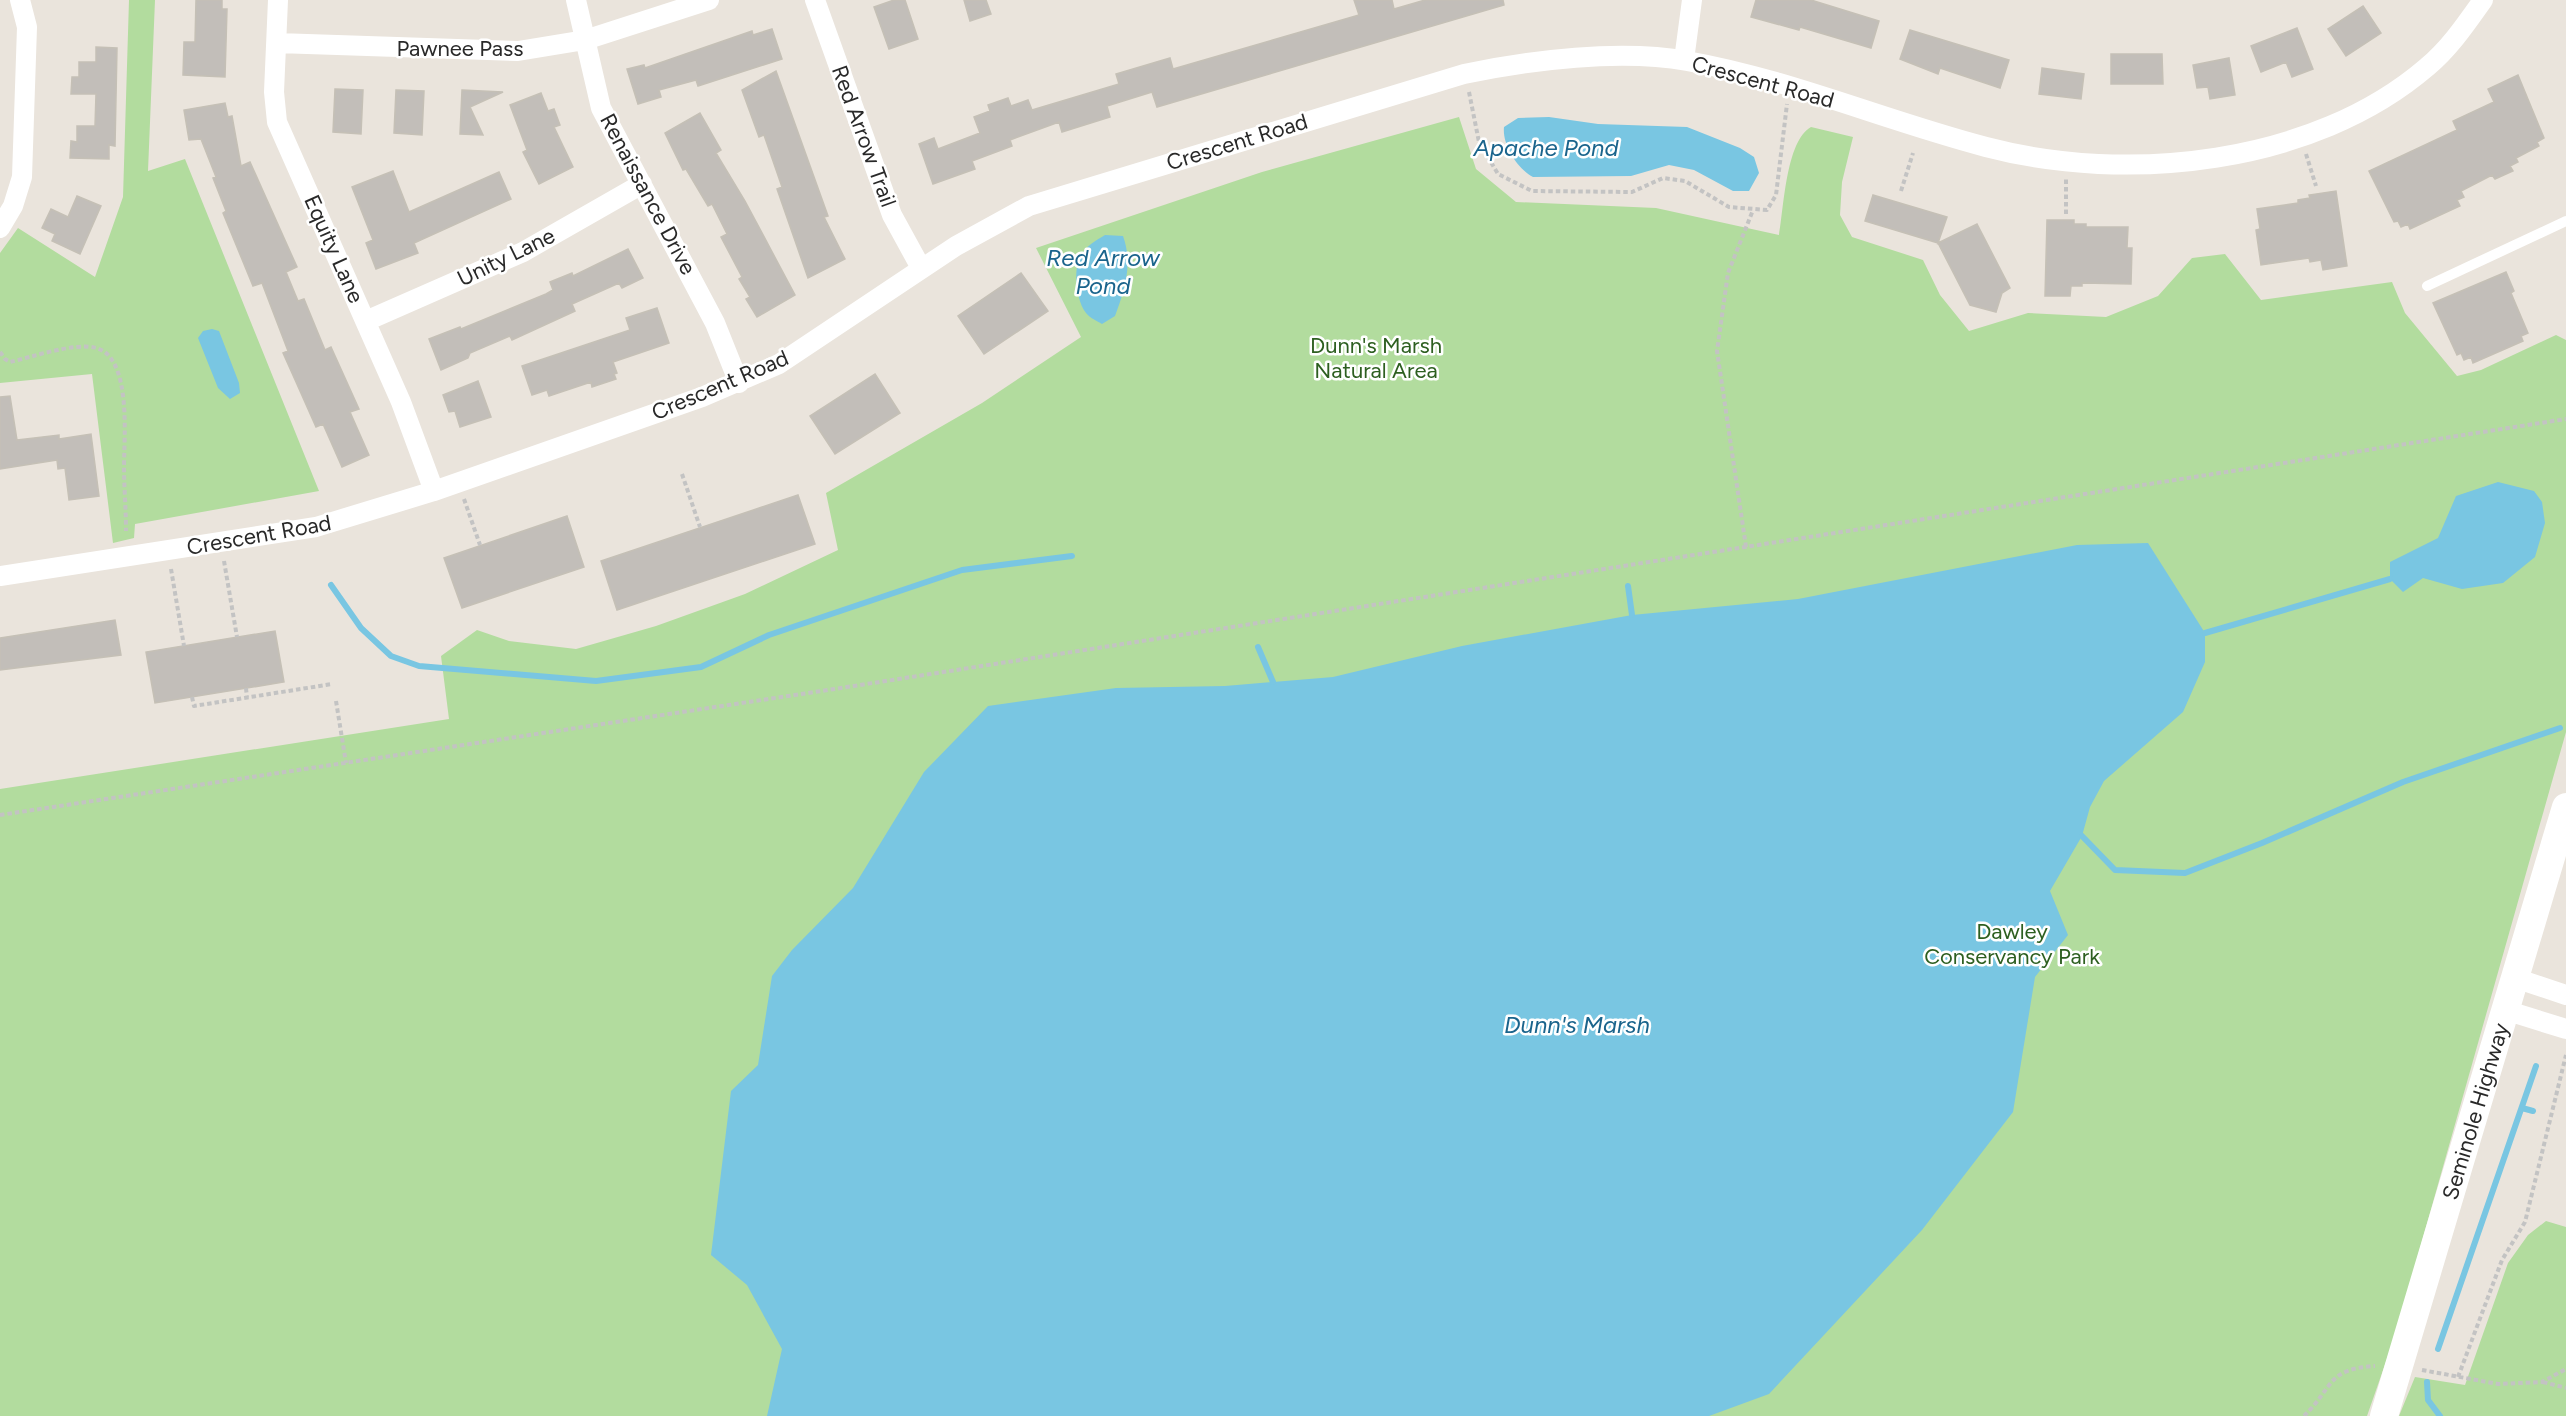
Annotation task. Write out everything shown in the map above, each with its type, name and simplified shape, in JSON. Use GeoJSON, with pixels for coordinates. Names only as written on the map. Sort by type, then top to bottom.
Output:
{"type":"FeatureCollection","features":[{"type":"Feature","properties":{"kind":"street"},"geometry":{"type":"LineString","coordinates":[[0,228],[12,206],[22,177],[27,27],[20,0]]}},
{"type":"Feature","properties":{"kind":"street","name":"Equity Lane"},"geometry":{"type":"LineString","coordinates":[[278,0],[274,92],[277,122],[401,402],[434,491]]}},
{"type":"Feature","properties":{"kind":"street","name":"Renaissance Drive"},"geometry":{"type":"LineString","coordinates":[[576,0],[602,108],[715,322],[739,383]]}},
{"type":"Feature","properties":{"kind":"street","name":"Pawnee Pass"},"geometry":{"type":"LineString","coordinates":[[277,43],[518,51],[585,40],[709,0]]}},
{"type":"Feature","properties":{"kind":"street","name":"Red Arrow Trail"},"geometry":{"type":"LineString","coordinates":[[815,0],[892,215],[921,268]]}},
{"type":"Feature","properties":{"kind":"street"},"geometry":{"type":"LineString","coordinates":[[1684,60],[1692,0]]}},
{"type":"Feature","properties":{"kind":"street","name":"Crescent Road"},"geometry":{"type":"LineString","coordinates":[[0,576],[316,527],[434,491],[739,383],[779,364],[921,268],[978,232],[1029,206],[1464,74],[1538,61],[1585,58],[1684,60],[1750,74],[1986,147],[2067,162],[2124,165],[2174,163],[2216,157],[2300,137],[2359,113],[2385,99],[2429,66],[2462,30],[2482,0]]}},
{"type":"Feature","properties":{"kind":"street","name":"Unity Lane"},"geometry":{"type":"LineString","coordinates":[[366,321],[523,252],[642,184]]}},
{"type":"Feature","properties":{"kind":"street","name":"Seminole Highway"},"geometry":{"type":"LineString","coordinates":[[2384,1416],[2566,807]]}},
{"type":"Feature","properties":{"kind":"street"},"geometry":{"type":"LineString","coordinates":[[2515,978],[2566,995]]}},
{"type":"Feature","properties":{"kind":"street"},"geometry":{"type":"LineString","coordinates":[[2505,1010],[2566,1029]]}},
{"type":"Feature","properties":{"kind":"lane"},"geometry":{"type":"LineString","coordinates":[[2427,286],[2566,221]]}},
{"type":"Feature","properties":{"kind":"path"},"geometry":{"type":"LineString","coordinates":[[1464,74],[1479,142],[1483,150],[1498,174],[1532,191],[1632,192],[1662,178],[1685,181],[1729,207],[1753,210],[1767,210],[1776,195],[1784,114],[1792,87]]}},
{"type":"Feature","properties":{"kind":"path"},"geometry":{"type":"LineString","coordinates":[[2300,137],[2316,186]]}},
{"type":"Feature","properties":{"kind":"path"},"geometry":{"type":"LineString","coordinates":[[1901,191],[1913,153]]}},
{"type":"Feature","properties":{"kind":"path"},"geometry":{"type":"LineString","coordinates":[[2066,214],[2067,162]]}},
{"type":"Feature","properties":{"kind":"path"},"geometry":{"type":"LineString","coordinates":[[1746,547],[1717,351],[1728,273],[1753,210]]}},
{"type":"Feature","properties":{"kind":"path"},"geometry":{"type":"LineString","coordinates":[[0,352],[4,359],[10,362],[82,347],[95,348],[103,351],[116,368],[123,393],[126,531]]}},
{"type":"Feature","properties":{"kind":"path"},"geometry":{"type":"LineString","coordinates":[[0,814],[346,763],[2566,419]]}},
{"type":"Feature","properties":{"kind":"path"},"geometry":{"type":"LineString","coordinates":[[682,474],[700,527]]}},
{"type":"Feature","properties":{"kind":"path"},"geometry":{"type":"LineString","coordinates":[[458,482],[480,545]]}},
{"type":"Feature","properties":{"kind":"path"},"geometry":{"type":"LineString","coordinates":[[221,543],[237,637]]}},
{"type":"Feature","properties":{"kind":"path"},"geometry":{"type":"LineString","coordinates":[[168,551],[184,646]]}},
{"type":"Feature","properties":{"kind":"path"},"geometry":{"type":"LineString","coordinates":[[192,697],[194,706],[332,684]]}},
{"type":"Feature","properties":{"kind":"path"},"geometry":{"type":"LineString","coordinates":[[246,688],[247,698]]}},
{"type":"Feature","properties":{"kind":"path"},"geometry":{"type":"LineString","coordinates":[[336,701],[346,763]]}},
{"type":"Feature","properties":{"kind":"path"},"geometry":{"type":"LineString","coordinates":[[2458,1377],[2502,1260],[2525,1222],[2566,1055]]}},
{"type":"Feature","properties":{"kind":"path"},"geometry":{"type":"LineString","coordinates":[[2304,1416],[2332,1379],[2343,1371],[2380,1366]]}},
{"type":"Feature","properties":{"kind":"path"},"geometry":{"type":"LineString","coordinates":[[2418,1369],[2498,1384],[2542,1382],[2566,1388]]}},
{"type":"Feature","properties":{"kind":"path"},"geometry":{"type":"LineString","coordinates":[[2542,1382],[2566,1369]]}},
{"type":"Feature","properties":{"kind":"green space"},"geometry":{"type":"Polygon","coordinates":[[[129,0],[155,0],[148,171],[185,159],[319,491],[135,524],[134,538],[113,543],[92,374],[0,383],[0,253],[18,228],[95,277],[123,197],[129,0]]]}},
{"type":"Feature","properties":{"kind":"green space","name":"Dawley Conservancy Park"},"geometry":{"type":"Polygon","coordinates":[[[1459,117],[1476,169],[1516,202],[1656,208],[1779,235],[1791,160],[1803,135],[1811,127],[1853,137],[1842,182],[1840,215],[1852,237],[1923,260],[1940,295],[1969,331],[2028,313],[2106,317],[2158,296],[2192,258],[2225,254],[2261,300],[2392,282],[2405,313],[2457,376],[2481,370],[2556,335],[2566,340],[2566,732],[2396,1333],[2367,1416],[0,1416],[0,789],[449,719],[441,656],[477,630],[509,641],[576,649],[656,626],[745,594],[838,550],[826,493],[982,403],[1081,337],[1036,248],[1262,172],[1459,117]]]}},
{"type":"Feature","properties":{"kind":"green space"},"geometry":{"type":"Polygon","coordinates":[[[2546,1221],[2566,1227],[2566,1416],[2399,1416],[2415,1377],[2465,1385],[2508,1263],[2528,1235],[2546,1221]]]}},
{"type":"Feature","properties":{"kind":"water","name":"Apache Pond"},"geometry":{"type":"Polygon","coordinates":[[[1549,117],[1598,124],[1687,127],[1740,148],[1754,157],[1759,173],[1749,191],[1733,191],[1694,170],[1669,165],[1631,176],[1533,177],[1512,156],[1508,149],[1504,127],[1518,118],[1549,117]]]}},
{"type":"Feature","properties":{"kind":"water","name":"Red Arrow Pond"},"geometry":{"type":"Polygon","coordinates":[[[1105,235],[1123,236],[1128,266],[1125,286],[1115,316],[1102,324],[1086,313],[1080,301],[1076,277],[1082,253],[1105,235]]]}},
{"type":"Feature","properties":{"kind":"water"},"geometry":{"type":"Polygon","coordinates":[[[212,329],[219,331],[239,383],[240,393],[230,399],[218,388],[198,338],[203,331],[212,329]]]}},
{"type":"Feature","properties":{"kind":"water"},"geometry":{"type":"Polygon","coordinates":[[[2498,482],[2534,491],[2542,502],[2545,523],[2535,557],[2503,583],[2462,589],[2423,578],[2403,592],[2390,579],[2390,562],[2438,538],[2456,496],[2498,482]]]}},
{"type":"Feature","properties":{"kind":"water","name":"Dunn's Marsh"},"geometry":{"type":"Polygon","coordinates":[[[2148,543],[2205,633],[2205,662],[2183,712],[2104,781],[2090,807],[2082,836],[2050,891],[2068,935],[2035,977],[2013,1112],[1922,1230],[1769,1394],[1709,1416],[767,1416],[782,1349],[747,1285],[711,1255],[731,1091],[758,1065],[772,976],[792,950],[853,888],[924,772],[988,706],[1116,688],[1225,686],[1333,677],[1462,646],[1632,615],[1798,599],[2077,545],[2148,543]]]}},
{"type":"Feature","properties":{"kind":"building"},"geometry":{"type":"Polygon","coordinates":[[[196,0],[222,0],[222,9],[227,9],[225,77],[183,75],[184,42],[195,42],[196,0]]]}},
{"type":"Feature","properties":{"kind":"building"},"geometry":{"type":"Polygon","coordinates":[[[894,0],[905,0],[918,39],[889,49],[874,7],[894,0]]]}},
{"type":"Feature","properties":{"kind":"building"},"geometry":{"type":"Polygon","coordinates":[[[964,0],[986,0],[991,14],[970,21],[964,0]]]}},
{"type":"Feature","properties":{"kind":"building"},"geometry":{"type":"Polygon","coordinates":[[[1354,0],[1392,0],[1394,9],[1425,0],[1503,0],[1504,5],[1157,107],[1152,92],[1107,106],[1110,117],[1062,132],[1059,122],[1010,140],[1012,146],[972,161],[975,169],[933,184],[919,144],[934,138],[938,149],[980,133],[974,117],[990,111],[988,105],[1008,98],[1011,106],[1028,100],[1032,110],[1119,84],[1116,74],[1170,58],[1173,69],[1359,15],[1354,0]]]}},
{"type":"Feature","properties":{"kind":"building"},"geometry":{"type":"Polygon","coordinates":[[[1756,0],[1811,0],[1879,21],[1871,48],[1800,27],[1799,30],[1751,17],[1756,0]]]}},
{"type":"Feature","properties":{"kind":"building"},"geometry":{"type":"Polygon","coordinates":[[[2363,6],[2381,33],[2346,56],[2328,29],[2363,6]]]}},
{"type":"Feature","properties":{"kind":"building"},"geometry":{"type":"Polygon","coordinates":[[[2297,28],[2313,69],[2292,77],[2286,62],[2261,72],[2251,46],[2297,28]]]}},
{"type":"Feature","properties":{"kind":"building"},"geometry":{"type":"Polygon","coordinates":[[[772,29],[782,59],[698,86],[696,80],[659,90],[661,97],[638,104],[627,69],[644,65],[645,68],[752,31],[753,35],[772,29]]]}},
{"type":"Feature","properties":{"kind":"building"},"geometry":{"type":"Polygon","coordinates":[[[1910,30],[2009,60],[2000,88],[1940,68],[1938,74],[1900,59],[1910,30]]]}},
{"type":"Feature","properties":{"kind":"building"},"geometry":{"type":"Polygon","coordinates":[[[96,47],[117,48],[115,146],[109,145],[109,159],[70,158],[71,141],[77,142],[77,126],[95,126],[96,94],[71,94],[72,77],[79,77],[79,62],[96,62],[96,47]]]}},
{"type":"Feature","properties":{"kind":"building"},"geometry":{"type":"Polygon","coordinates":[[[2111,54],[2162,54],[2163,84],[2111,84],[2111,54]]]}},
{"type":"Feature","properties":{"kind":"building"},"geometry":{"type":"Polygon","coordinates":[[[2229,58],[2235,95],[2210,99],[2208,87],[2197,88],[2193,65],[2229,58]]]}},
{"type":"Feature","properties":{"kind":"building"},"geometry":{"type":"Polygon","coordinates":[[[2042,68],[2084,74],[2081,99],[2039,94],[2042,68]]]}},
{"type":"Feature","properties":{"kind":"building"},"geometry":{"type":"Polygon","coordinates":[[[776,71],[828,216],[824,217],[845,259],[808,278],[777,189],[782,187],[764,135],[759,137],[742,90],[776,71]]]}},
{"type":"Feature","properties":{"kind":"building"},"geometry":{"type":"Polygon","coordinates":[[[2518,75],[2544,138],[2537,142],[2539,146],[2516,158],[2518,162],[2510,166],[2513,171],[2495,179],[2492,175],[2461,191],[2464,197],[2457,200],[2460,206],[2410,229],[2408,224],[2401,227],[2398,221],[2394,222],[2369,171],[2457,130],[2453,121],[2494,102],[2488,89],[2518,75]]]}},
{"type":"Feature","properties":{"kind":"building"},"geometry":{"type":"Polygon","coordinates":[[[335,89],[363,90],[361,134],[333,132],[335,89]]]}},
{"type":"Feature","properties":{"kind":"building"},"geometry":{"type":"Polygon","coordinates":[[[396,90],[424,91],[422,135],[394,133],[396,90]]]}},
{"type":"Feature","properties":{"kind":"building"},"geometry":{"type":"Polygon","coordinates":[[[462,90],[503,92],[470,107],[483,135],[460,134],[462,90]]]}},
{"type":"Feature","properties":{"kind":"building"},"geometry":{"type":"Polygon","coordinates":[[[541,93],[548,111],[554,109],[560,125],[554,127],[573,167],[539,184],[523,152],[527,150],[510,105],[541,93]]]}},
{"type":"Feature","properties":{"kind":"building"},"geometry":{"type":"Polygon","coordinates":[[[225,103],[228,117],[232,116],[241,166],[250,162],[297,267],[286,272],[298,301],[304,299],[325,350],[331,347],[359,409],[350,412],[369,455],[342,467],[323,424],[316,427],[283,353],[288,351],[262,283],[253,286],[223,213],[226,211],[213,178],[216,177],[201,139],[189,140],[184,110],[225,103]]]}},
{"type":"Feature","properties":{"kind":"building"},"geometry":{"type":"Polygon","coordinates":[[[700,113],[721,150],[716,153],[745,201],[795,295],[757,317],[746,299],[750,297],[739,279],[742,277],[721,237],[727,234],[712,204],[708,206],[686,169],[683,170],[665,133],[700,113]]]}},
{"type":"Feature","properties":{"kind":"building"},"geometry":{"type":"Polygon","coordinates":[[[393,171],[409,212],[499,172],[511,199],[414,243],[418,253],[376,269],[366,243],[373,240],[352,187],[393,171]]]}},
{"type":"Feature","properties":{"kind":"building"},"geometry":{"type":"Polygon","coordinates":[[[2336,191],[2347,266],[2323,270],[2321,260],[2310,262],[2309,258],[2261,265],[2256,230],[2260,229],[2257,209],[2298,203],[2298,200],[2310,198],[2309,195],[2336,191]]]}},
{"type":"Feature","properties":{"kind":"building"},"geometry":{"type":"Polygon","coordinates":[[[1873,195],[1947,217],[1938,243],[1865,221],[1873,195]]]}},
{"type":"Feature","properties":{"kind":"building"},"geometry":{"type":"Polygon","coordinates":[[[77,196],[101,206],[80,254],[52,241],[55,234],[42,228],[51,209],[68,217],[77,196]]]}},
{"type":"Feature","properties":{"kind":"building"},"geometry":{"type":"Polygon","coordinates":[[[2047,220],[2074,220],[2074,224],[2086,224],[2086,227],[2128,227],[2127,248],[2132,248],[2131,284],[2082,283],[2082,286],[2071,286],[2070,296],[2045,296],[2047,220]]]}},
{"type":"Feature","properties":{"kind":"building"},"geometry":{"type":"Polygon","coordinates":[[[1977,224],[2010,288],[2002,293],[1996,312],[1970,305],[1938,243],[1977,224]]]}},
{"type":"Feature","properties":{"kind":"building"},"geometry":{"type":"Polygon","coordinates":[[[628,249],[643,278],[622,288],[619,283],[572,304],[575,311],[512,340],[510,336],[470,353],[468,358],[441,370],[429,339],[460,327],[461,329],[546,294],[553,290],[550,282],[572,273],[573,276],[628,249]]]}},
{"type":"Feature","properties":{"kind":"building"},"geometry":{"type":"Polygon","coordinates":[[[2506,272],[2514,291],[2511,293],[2528,333],[2521,336],[2523,341],[2473,363],[2471,357],[2464,360],[2461,353],[2457,355],[2433,303],[2506,272]]]}},
{"type":"Feature","properties":{"kind":"building"},"geometry":{"type":"Polygon","coordinates":[[[1021,273],[1048,311],[984,354],[958,316],[1021,273]]]}},
{"type":"Feature","properties":{"kind":"building"},"geometry":{"type":"Polygon","coordinates":[[[657,308],[669,343],[613,362],[617,373],[614,374],[616,379],[592,387],[591,382],[549,396],[547,390],[532,395],[522,366],[630,330],[626,318],[657,308]]]}},
{"type":"Feature","properties":{"kind":"building"},"geometry":{"type":"Polygon","coordinates":[[[875,374],[900,413],[835,454],[810,416],[875,374]]]}},
{"type":"Feature","properties":{"kind":"building"},"geometry":{"type":"Polygon","coordinates":[[[478,381],[491,417],[460,427],[455,411],[449,412],[443,395],[478,381]]]}},
{"type":"Feature","properties":{"kind":"building"},"geometry":{"type":"Polygon","coordinates":[[[10,396],[17,440],[59,435],[59,439],[91,434],[99,496],[69,500],[65,468],[58,469],[57,460],[0,469],[0,397],[10,396]]]}},
{"type":"Feature","properties":{"kind":"building"},"geometry":{"type":"Polygon","coordinates":[[[798,495],[815,544],[617,610],[601,561],[798,495]]]}},
{"type":"Feature","properties":{"kind":"building"},"geometry":{"type":"Polygon","coordinates":[[[567,516],[584,567],[462,608],[444,558],[567,516]]]}},
{"type":"Feature","properties":{"kind":"building"},"geometry":{"type":"Polygon","coordinates":[[[115,620],[121,655],[0,670],[0,638],[115,620]]]}},
{"type":"Feature","properties":{"kind":"building"},"geometry":{"type":"Polygon","coordinates":[[[275,631],[284,682],[155,703],[146,652],[275,631]]]}},
{"type":"Feature","properties":{"kind":"waterway"},"geometry":{"type":"LineString","coordinates":[[331,585],[361,628],[391,656],[419,666],[596,681],[701,667],[769,635],[962,570],[1072,556]]}},
{"type":"Feature","properties":{"kind":"waterway"},"geometry":{"type":"LineString","coordinates":[[2205,633],[2390,579]]}},
{"type":"Feature","properties":{"kind":"waterway"},"geometry":{"type":"LineString","coordinates":[[1628,586],[1632,615]]}},
{"type":"Feature","properties":{"kind":"waterway"},"geometry":{"type":"LineString","coordinates":[[1258,647],[1273,682]]}},
{"type":"Feature","properties":{"kind":"waterway"},"geometry":{"type":"LineString","coordinates":[[2082,836],[2115,870],[2185,873],[2262,843],[2403,782],[2560,728]]}},
{"type":"Feature","properties":{"kind":"waterway"},"geometry":{"type":"LineString","coordinates":[[2438,1349],[2536,1066]]}},
{"type":"Feature","properties":{"kind":"waterway"},"geometry":{"type":"LineString","coordinates":[[2522,1108],[2533,1111]]}},
{"type":"Feature","properties":{"kind":"waterway"},"geometry":{"type":"LineString","coordinates":[[2427,1382],[2428,1400],[2440,1416]]}},
{"type":"Feature","properties":{"kind":"park label","name":"Dunn's Marsh Natural Area"},"geometry":{"type":"Point","coordinates":[1376,358]}}]}
